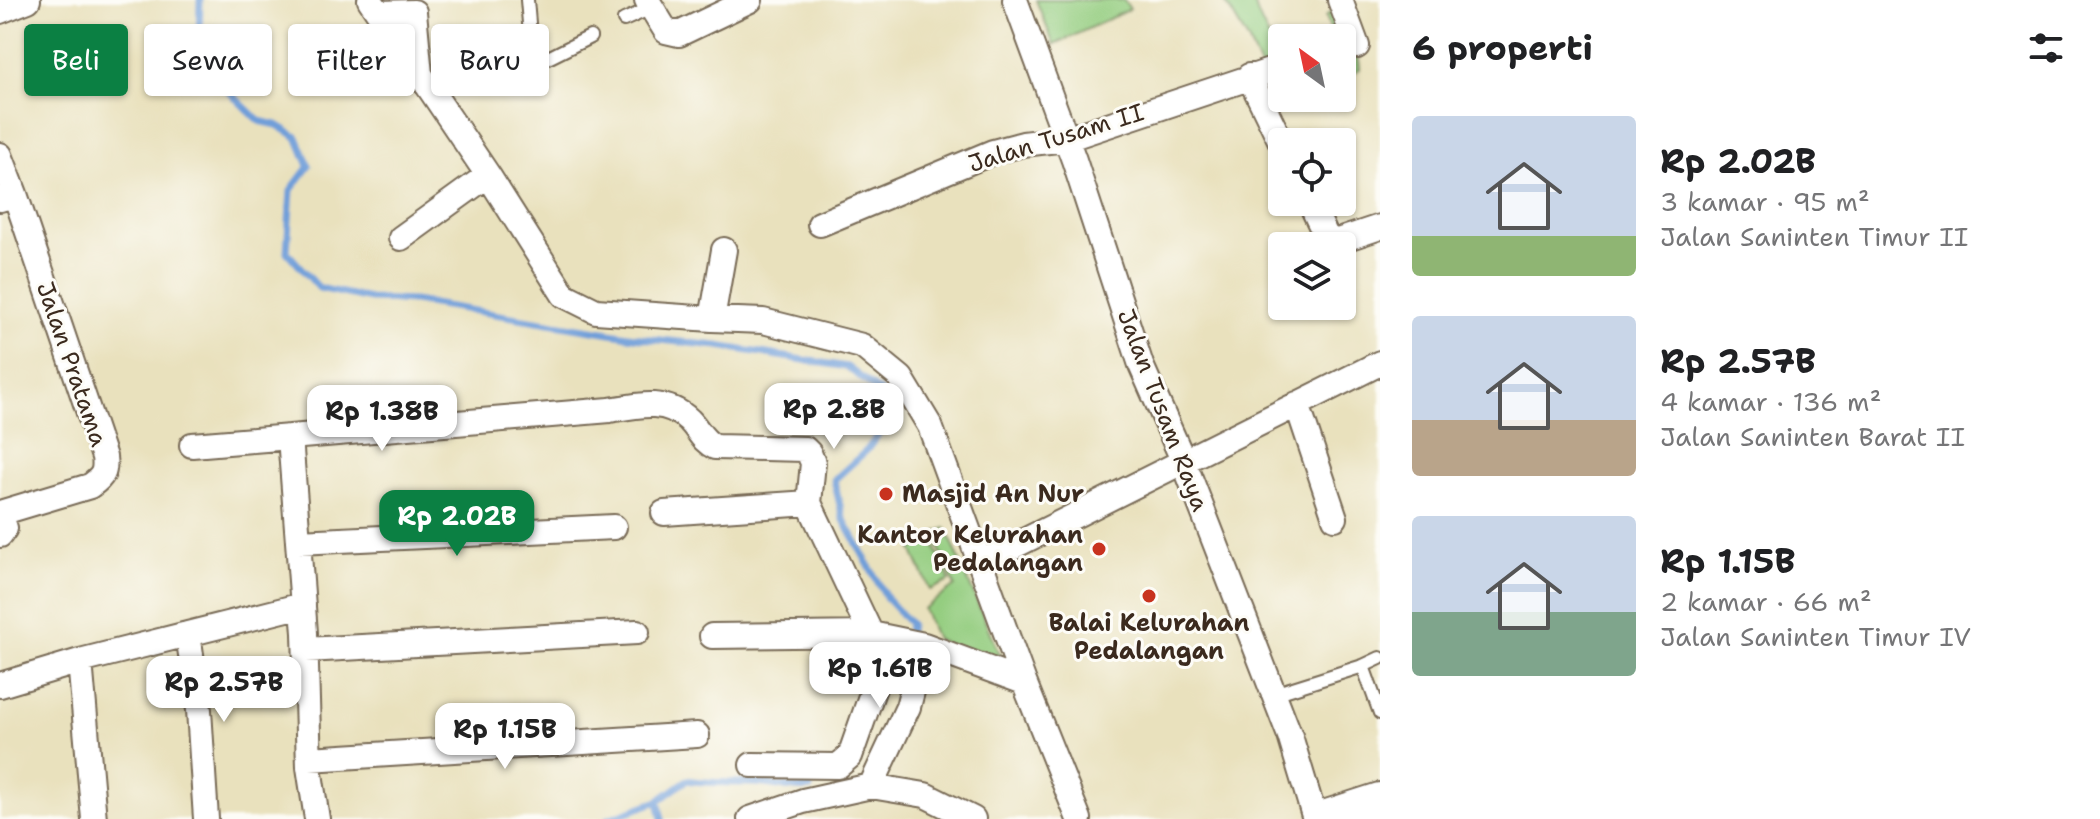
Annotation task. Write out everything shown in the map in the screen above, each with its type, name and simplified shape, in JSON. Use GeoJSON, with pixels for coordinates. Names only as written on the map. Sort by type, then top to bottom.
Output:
{"type":"FeatureCollection","features":[{"type":"Feature","properties":{"kind":"main road"},"geometry":{"type":"LineString","coordinates":[[1318,819],[1380,800]]}},
{"type":"Feature","properties":{"kind":"street"},"geometry":{"type":"LineString","coordinates":[[0,11],[28,0]]}},
{"type":"Feature","properties":{"kind":"street"},"geometry":{"type":"LineString","coordinates":[[649,4],[666,31],[679,34],[750,0]]}},
{"type":"Feature","properties":{"kind":"street","name":"Jalan Tusam Raya"},"geometry":{"type":"LineString","coordinates":[[1015,0],[1066,139],[1141,365],[1183,460],[1290,736],[1318,819]]}},
{"type":"Feature","properties":{"kind":"street"},"geometry":{"type":"LineString","coordinates":[[1340,0],[1360,46]]}},
{"type":"Feature","properties":{"kind":"street"},"geometry":{"type":"LineString","coordinates":[[374,7],[488,175],[564,295],[596,311],[763,321],[862,346],[901,378],[930,426],[1024,682],[1079,819]]}},
{"type":"Feature","properties":{"kind":"street","name":"Jalan Tusam II"},"geometry":{"type":"LineString","coordinates":[[820,224],[993,152],[1023,144],[1066,139],[1268,71]]}},
{"type":"Feature","properties":{"kind":"street"},"geometry":{"type":"LineString","coordinates":[[1249,76],[1274,128]]}},
{"type":"Feature","properties":{"kind":"street","name":"Jalan Pratama"},"geometry":{"type":"LineString","coordinates":[[0,155],[7,196],[99,442],[106,470],[102,478],[90,486],[0,513],[5,528],[0,535]]}},
{"type":"Feature","properties":{"kind":"street"},"geometry":{"type":"LineString","coordinates":[[401,238],[488,175]]}},
{"type":"Feature","properties":{"kind":"street"},"geometry":{"type":"LineString","coordinates":[[1317,216],[1326,236],[1335,242],[1380,227]]}},
{"type":"Feature","properties":{"kind":"street"},"geometry":{"type":"LineString","coordinates":[[712,319],[724,250]]}},
{"type":"Feature","properties":{"kind":"street"},"geometry":{"type":"LineString","coordinates":[[980,563],[1380,363]]}},
{"type":"Feature","properties":{"kind":"street"},"geometry":{"type":"LineString","coordinates":[[192,445],[610,410],[646,403],[674,408],[690,421],[705,442],[715,447],[805,449],[813,463],[809,503],[875,635],[876,682],[850,756],[844,763],[838,766],[752,765]]}},
{"type":"Feature","properties":{"kind":"street"},"geometry":{"type":"LineString","coordinates":[[1297,404],[1335,518]]}},
{"type":"Feature","properties":{"kind":"street"},"geometry":{"type":"LineString","coordinates":[[290,437],[306,650],[309,759],[317,819]]}},
{"type":"Feature","properties":{"kind":"street"},"geometry":{"type":"LineString","coordinates":[[664,513],[809,503]]}},
{"type":"Feature","properties":{"kind":"street"},"geometry":{"type":"LineString","coordinates":[[298,542],[614,527]]}},
{"type":"Feature","properties":{"kind":"street"},"geometry":{"type":"LineString","coordinates":[[0,685],[80,661],[303,605]]}},
{"type":"Feature","properties":{"kind":"street"},"geometry":{"type":"LineString","coordinates":[[306,650],[637,632]]}},
{"type":"Feature","properties":{"kind":"street"},"geometry":{"type":"LineString","coordinates":[[188,634],[199,710],[206,819]]}},
{"type":"Feature","properties":{"kind":"street"},"geometry":{"type":"LineString","coordinates":[[712,636],[875,635],[921,645],[1024,682]]}},
{"type":"Feature","properties":{"kind":"street"},"geometry":{"type":"LineString","coordinates":[[871,786],[908,707],[921,645]]}},
{"type":"Feature","properties":{"kind":"street"},"geometry":{"type":"LineString","coordinates":[[80,661],[94,819]]}},
{"type":"Feature","properties":{"kind":"street"},"geometry":{"type":"LineString","coordinates":[[309,759],[697,735]]}},
{"type":"Feature","properties":{"kind":"street"},"geometry":{"type":"LineString","coordinates":[[750,819],[803,801],[871,786],[925,795],[973,819]]}},
{"type":"Feature","properties":{"kind":"lane"},"geometry":{"type":"LineString","coordinates":[[527,0],[531,46],[548,58],[590,37]]}},
{"type":"Feature","properties":{"kind":"lane"},"geometry":{"type":"LineString","coordinates":[[624,20],[649,4]]}},
{"type":"Feature","properties":{"kind":"lane"},"geometry":{"type":"LineString","coordinates":[[1274,694],[1380,658]]}},
{"type":"Feature","properties":{"kind":"lane"},"geometry":{"type":"LineString","coordinates":[[1363,666],[1380,713]]}},
{"type":"Feature","properties":{"kind":"green space"},"geometry":{"type":"Polygon","coordinates":[[[1036,0],[1124,0],[1130,9],[1054,45],[1036,0]]]}},
{"type":"Feature","properties":{"kind":"green space"},"geometry":{"type":"Polygon","coordinates":[[[1224,0],[1254,0],[1268,35],[1268,76],[1263,74],[1248,40],[1224,0]]]}},
{"type":"Feature","properties":{"kind":"green space"},"geometry":{"type":"Polygon","coordinates":[[[1333,11],[1341,24],[1328,24],[1326,16],[1333,11]]]}},
{"type":"Feature","properties":{"kind":"green space"},"geometry":{"type":"Polygon","coordinates":[[[1356,51],[1359,61],[1360,69],[1356,71],[1356,51]]]}},
{"type":"Feature","properties":{"kind":"green space"},"geometry":{"type":"Polygon","coordinates":[[[946,528],[1004,666],[936,639],[923,609],[955,586],[933,533],[946,528]]]}},
{"type":"Feature","properties":{"kind":"green space"},"geometry":{"type":"Polygon","coordinates":[[[932,540],[950,581],[930,590],[912,549],[932,540]]]}},
{"type":"Feature","properties":{"kind":"waterway"},"geometry":{"type":"LineString","coordinates":[[200,0],[199,37],[219,82],[259,121],[277,125],[297,137],[309,166],[291,190],[287,252],[319,288],[370,299],[414,301],[847,367],[885,396],[891,417],[867,450],[834,480],[843,518],[887,599],[910,624],[899,694],[892,715]]}},
{"type":"Feature","properties":{"kind":"waterway"},"geometry":{"type":"LineString","coordinates":[[608,819],[658,801],[687,780],[810,788]]}},
{"type":"Feature","properties":{"kind":"waterway"},"geometry":{"type":"LineString","coordinates":[[658,801],[662,819]]}},
{"type":"Feature","properties":{"kind":"place","name":"Masjid An Nur"},"geometry":{"type":"Point","coordinates":[886,494]}},
{"type":"Feature","properties":{"kind":"place","name":"Kantor Kelurahan Pedalangan"},"geometry":{"type":"Point","coordinates":[1099,549]}},
{"type":"Feature","properties":{"kind":"place","name":"Balai Kelurahan Pedalangan"},"geometry":{"type":"Point","coordinates":[1149,596]}}]}
